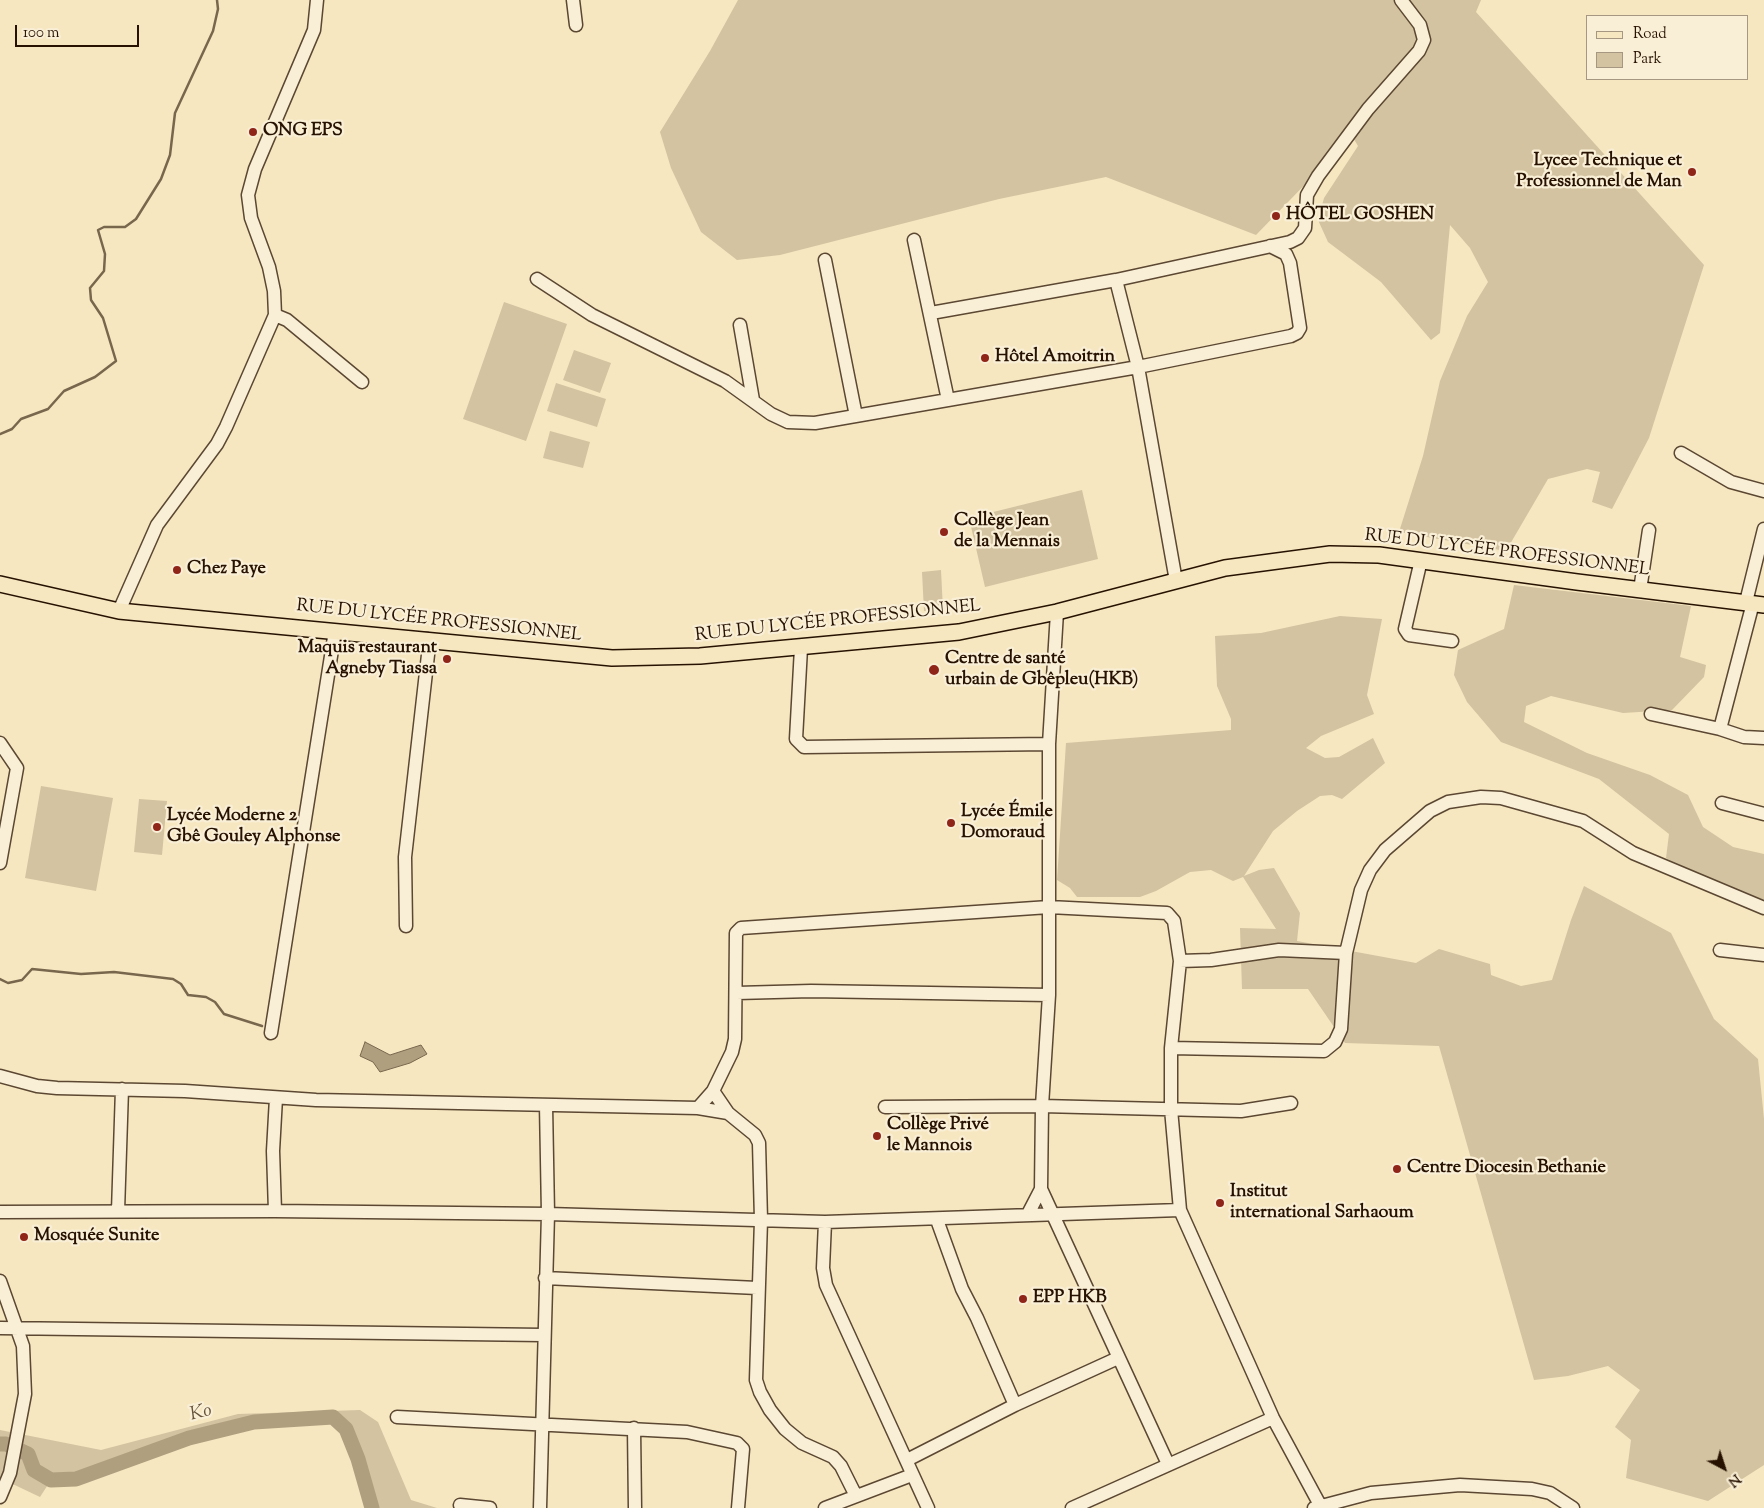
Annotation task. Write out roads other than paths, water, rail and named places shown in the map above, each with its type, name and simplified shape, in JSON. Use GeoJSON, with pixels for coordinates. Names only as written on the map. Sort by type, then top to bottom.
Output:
{"type":"FeatureCollection","features":[{"type":"Feature","properties":{"kind":"main road","name":"RUE DU LYCÉE PROFESSIONNEL"},"geometry":{"type":"LineString","coordinates":[[0,584],[119,610],[334,630],[429,642],[612,658],[700,656],[959,632],[1057,612],[1225,568],[1330,554],[1380,555],[1640,590],[1755,603]]}},
{"type":"Feature","properties":{"kind":"street"},"geometry":{"type":"LineString","coordinates":[[119,610],[157,525],[217,444],[275,316],[274,292],[269,268],[251,218],[248,195],[255,170],[314,30],[317,0]]}},
{"type":"Feature","properties":{"kind":"street"},"geometry":{"type":"LineString","coordinates":[[573,0],[576,25]]}},
{"type":"Feature","properties":{"kind":"street"},"geometry":{"type":"LineString","coordinates":[[931,313],[1116,280],[1298,238],[1305,228],[1307,195],[1318,176],[1373,103],[1419,51],[1424,40],[1420,26],[1401,0]]}},
{"type":"Feature","properties":{"kind":"street"},"geometry":{"type":"LineString","coordinates":[[914,240],[948,400]]}},
{"type":"Feature","properties":{"kind":"street"},"geometry":{"type":"LineString","coordinates":[[537,279],[592,315],[726,381],[771,414],[788,422],[815,423],[1138,367],[1297,333],[1300,328],[1290,263],[1286,254],[1270,246]]}},
{"type":"Feature","properties":{"kind":"street"},"geometry":{"type":"LineString","coordinates":[[825,260],[856,416]]}},
{"type":"Feature","properties":{"kind":"street"},"geometry":{"type":"LineString","coordinates":[[1116,280],[1138,367],[1176,581]]}},
{"type":"Feature","properties":{"kind":"street"},"geometry":{"type":"LineString","coordinates":[[275,316],[287,320],[362,382]]}},
{"type":"Feature","properties":{"kind":"street"},"geometry":{"type":"LineString","coordinates":[[740,326],[753,400]]}},
{"type":"Feature","properties":{"kind":"street"},"geometry":{"type":"LineString","coordinates":[[1680,453],[1731,482],[1764,491]]}},
{"type":"Feature","properties":{"kind":"street"},"geometry":{"type":"LineString","coordinates":[[1720,729],[1755,603],[1764,529]]}},
{"type":"Feature","properties":{"kind":"street"},"geometry":{"type":"LineString","coordinates":[[1640,590],[1649,530]]}},
{"type":"Feature","properties":{"kind":"street"},"geometry":{"type":"LineString","coordinates":[[1421,560],[1405,629],[1409,635],[1452,641]]}},
{"type":"Feature","properties":{"kind":"street"},"geometry":{"type":"LineString","coordinates":[[1028,1214],[1041,1188],[1042,1106],[1049,994],[1049,744],[1057,612]]}},
{"type":"Feature","properties":{"kind":"street"},"geometry":{"type":"LineString","coordinates":[[270,1033],[334,630]]}},
{"type":"Feature","properties":{"kind":"street"},"geometry":{"type":"LineString","coordinates":[[406,926],[405,858],[429,642]]}},
{"type":"Feature","properties":{"kind":"street"},"geometry":{"type":"LineString","coordinates":[[801,648],[796,739],[804,747],[1049,744]]}},
{"type":"Feature","properties":{"kind":"street"},"geometry":{"type":"LineString","coordinates":[[1651,714],[1720,729],[1744,737],[1764,738]]}},
{"type":"Feature","properties":{"kind":"street"},"geometry":{"type":"LineString","coordinates":[[0,743],[17,768],[0,863]]}},
{"type":"Feature","properties":{"kind":"street"},"geometry":{"type":"LineString","coordinates":[[1171,1048],[1324,1051],[1335,1042],[1341,1029],[1346,953],[1361,890],[1370,870],[1385,850],[1430,811],[1464,798],[1501,798],[1583,821],[1633,853],[1764,908]]}},
{"type":"Feature","properties":{"kind":"street"},"geometry":{"type":"LineString","coordinates":[[1722,803],[1764,814]]}},
{"type":"Feature","properties":{"kind":"street"},"geometry":{"type":"LineString","coordinates":[[698,1108],[713,1091],[732,1052],[735,1039],[737,993],[736,933],[741,928],[1049,907],[1167,913],[1174,921],[1180,961],[1171,1048],[1171,1109],[1180,1210],[1273,1418],[1317,1507],[1371,1494],[1460,1486],[1532,1489],[1550,1493],[1573,1508]]}},
{"type":"Feature","properties":{"kind":"street"},"geometry":{"type":"LineString","coordinates":[[1180,961],[1211,960],[1279,950],[1346,953]]}},
{"type":"Feature","properties":{"kind":"street"},"geometry":{"type":"LineString","coordinates":[[1720,950],[1764,955]]}},
{"type":"Feature","properties":{"kind":"street"},"geometry":{"type":"LineString","coordinates":[[737,993],[811,991],[1049,994]]}},
{"type":"Feature","properties":{"kind":"street"},"geometry":{"type":"LineString","coordinates":[[0,1076],[44,1087],[122,1089],[276,1098],[698,1108],[728,1113]]}},
{"type":"Feature","properties":{"kind":"street"},"geometry":{"type":"LineString","coordinates":[[118,1211],[122,1089]]}},
{"type":"Feature","properties":{"kind":"street"},"geometry":{"type":"LineString","coordinates":[[713,1091],[728,1113],[755,1135],[759,1143],[761,1220],[757,1288],[756,1380],[760,1392],[770,1410],[785,1429],[802,1443],[833,1457],[841,1466],[856,1496]]}},
{"type":"Feature","properties":{"kind":"street"},"geometry":{"type":"LineString","coordinates":[[275,1211],[273,1152],[276,1098]]}},
{"type":"Feature","properties":{"kind":"street"},"geometry":{"type":"LineString","coordinates":[[885,1107],[1042,1106],[1241,1111],[1291,1103]]}},
{"type":"Feature","properties":{"kind":"street"},"geometry":{"type":"LineString","coordinates":[[540,1508],[548,1214],[546,1105]]}},
{"type":"Feature","properties":{"kind":"street"},"geometry":{"type":"LineString","coordinates":[[1041,1188],[1168,1464]]}},
{"type":"Feature","properties":{"kind":"street"},"geometry":{"type":"LineString","coordinates":[[0,1212],[275,1211],[548,1214],[825,1222],[937,1220],[1028,1214],[1091,1214],[1180,1210]]}},
{"type":"Feature","properties":{"kind":"street"},"geometry":{"type":"LineString","coordinates":[[937,1220],[962,1289],[977,1318],[1015,1405]]}},
{"type":"Feature","properties":{"kind":"street"},"geometry":{"type":"LineString","coordinates":[[825,1222],[823,1268],[826,1285],[928,1508]]}},
{"type":"Feature","properties":{"kind":"street"},"geometry":{"type":"LineString","coordinates":[[545,1278],[757,1288]]}},
{"type":"Feature","properties":{"kind":"street"},"geometry":{"type":"LineString","coordinates":[[0,1281],[23,1346],[25,1394],[15,1453],[10,1473],[0,1497]]}},
{"type":"Feature","properties":{"kind":"street"},"geometry":{"type":"LineString","coordinates":[[0,1328],[544,1334]]}},
{"type":"Feature","properties":{"kind":"street"},"geometry":{"type":"LineString","coordinates":[[906,1460],[1015,1405],[1118,1358]]}},
{"type":"Feature","properties":{"kind":"street"},"geometry":{"type":"LineString","coordinates":[[397,1417],[687,1432],[742,1445],[738,1508]]}},
{"type":"Feature","properties":{"kind":"street"},"geometry":{"type":"LineString","coordinates":[[1072,1508],[1273,1418]]}},
{"type":"Feature","properties":{"kind":"street"},"geometry":{"type":"LineString","coordinates":[[634,1428],[635,1508]]}},
{"type":"Feature","properties":{"kind":"street"},"geometry":{"type":"LineString","coordinates":[[825,1508],[912,1475]]}},
{"type":"Feature","properties":{"kind":"street"},"geometry":{"type":"LineString","coordinates":[[460,1506],[490,1508]]}},
{"type":"Feature","properties":{"kind":"waterway"},"geometry":{"type":"LineString","coordinates":[[0,434],[12,429],[21,419],[48,409],[64,391],[95,377],[116,361],[103,318],[91,300],[90,288],[104,271],[105,254],[98,230],[104,227],[125,227],[136,219],[161,179],[170,155],[175,113],[213,31],[218,9],[217,0]]}},
{"type":"Feature","properties":{"kind":"waterway"},"geometry":{"type":"LineString","coordinates":[[0,979],[8,983],[22,980],[32,969],[81,974],[114,972],[173,979],[181,984],[188,995],[206,997],[215,1002],[224,1014],[262,1026]]}},
{"type":"Feature","properties":{"kind":"waterway","name":"Ko"},"geometry":{"type":"LineString","coordinates":[[0,1444],[6,1444],[28,1454],[34,1470],[51,1480],[76,1479],[189,1438],[254,1422],[333,1417],[346,1429],[358,1459],[372,1508]]}},
{"type":"Feature","properties":{"kind":"place","name":"ONG EPS"},"geometry":{"type":"Point","coordinates":[253,132]}},
{"type":"Feature","properties":{"kind":"place","name":"Lycee Technique et Professionnel de Man"},"geometry":{"type":"Point","coordinates":[1692,172]}},
{"type":"Feature","properties":{"kind":"place","name":"HÔTEL GOSHEN"},"geometry":{"type":"Point","coordinates":[1276,216]}},
{"type":"Feature","properties":{"kind":"place","name":"Hôtel Amoitrin"},"geometry":{"type":"Point","coordinates":[985,358]}},
{"type":"Feature","properties":{"kind":"place","name":"Collège Jean de la Mennais"},"geometry":{"type":"Point","coordinates":[944,532]}},
{"type":"Feature","properties":{"kind":"place","name":"Chez Paye"},"geometry":{"type":"Point","coordinates":[177,570]}},
{"type":"Feature","properties":{"kind":"place","name":"Maquis restaurant Agneby Tiassa"},"geometry":{"type":"Point","coordinates":[447,659]}},
{"type":"Feature","properties":{"kind":"place","name":"Centre de santé urbain de Gbêpleu(HKB)"},"geometry":{"type":"Point","coordinates":[934,670]}},
{"type":"Feature","properties":{"kind":"place","name":"Lycée Émile Domoraud"},"geometry":{"type":"Point","coordinates":[951,823]}},
{"type":"Feature","properties":{"kind":"place","name":"Lycée Moderne 2 Gbê Gouley Alphonse"},"geometry":{"type":"Point","coordinates":[157,827]}},
{"type":"Feature","properties":{"kind":"place","name":"Collège Privé le Mannois"},"geometry":{"type":"Point","coordinates":[877,1136]}},
{"type":"Feature","properties":{"kind":"place","name":"Centre Diocesin Bethanie"},"geometry":{"type":"Point","coordinates":[1397,1169]}},
{"type":"Feature","properties":{"kind":"place","name":"Institut international Sarhaoum"},"geometry":{"type":"Point","coordinates":[1220,1203]}},
{"type":"Feature","properties":{"kind":"place","name":"Mosquée Sunite"},"geometry":{"type":"Point","coordinates":[24,1237]}},
{"type":"Feature","properties":{"kind":"place","name":"EPP HKB"},"geometry":{"type":"Point","coordinates":[1023,1299]}}]}
